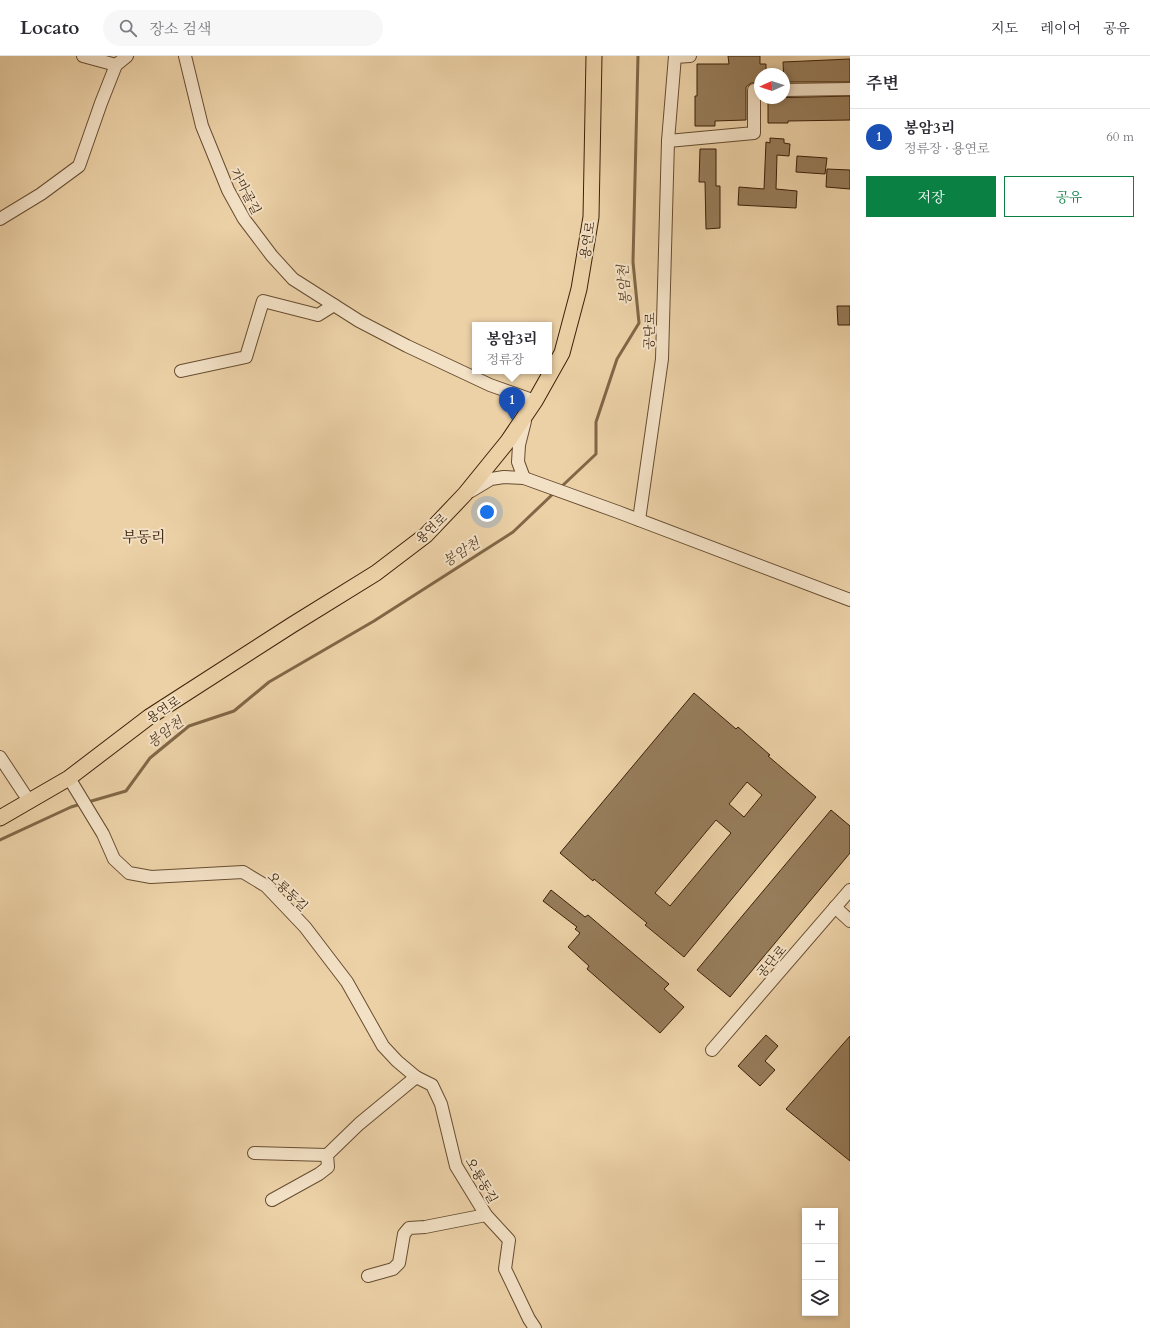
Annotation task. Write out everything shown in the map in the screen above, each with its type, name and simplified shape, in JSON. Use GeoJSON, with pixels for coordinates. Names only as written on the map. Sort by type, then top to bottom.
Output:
{"type":"FeatureCollection","features":[{"type":"Feature","properties":{"kind":"main road","name":"용연로"},"geometry":{"type":"LineString","coordinates":[[552,371],[562,353],[579,289],[591,217],[594,56]]}},
{"type":"Feature","properties":{"kind":"main road","name":"용연로"},"geometry":{"type":"LineString","coordinates":[[0,818],[26,798],[69,778],[149,717],[376,573],[426,535],[465,494],[508,441],[535,401],[550,374]]}},
{"type":"Feature","properties":{"kind":"street"},"geometry":{"type":"LineString","coordinates":[[83,56],[116,65]]}},
{"type":"Feature","properties":{"kind":"street"},"geometry":{"type":"LineString","coordinates":[[0,219],[41,194],[79,166],[116,65],[127,56]]}},
{"type":"Feature","properties":{"kind":"street","name":"가마골길"},"geometry":{"type":"LineString","coordinates":[[185,56],[202,126],[228,190],[244,219],[272,256],[293,279],[359,321],[407,346],[490,385],[535,401]]}},
{"type":"Feature","properties":{"kind":"street","name":"공단로"},"geometry":{"type":"LineString","coordinates":[[639,520],[662,359],[668,141],[675,56],[690,56]]}},
{"type":"Feature","properties":{"kind":"street"},"geometry":{"type":"LineString","coordinates":[[790,90],[850,89]]}},
{"type":"Feature","properties":{"kind":"street"},"geometry":{"type":"LineString","coordinates":[[668,141],[754,133],[754,104]]}},
{"type":"Feature","properties":{"kind":"street"},"geometry":{"type":"LineString","coordinates":[[181,371],[246,357],[263,301],[318,315],[334,305]]}},
{"type":"Feature","properties":{"kind":"street"},"geometry":{"type":"LineString","coordinates":[[526,414],[518,445],[518,462],[526,479]]}},
{"type":"Feature","properties":{"kind":"street"},"geometry":{"type":"LineString","coordinates":[[465,494],[491,479],[504,477],[526,479],[618,512],[850,600]]}},
{"type":"Feature","properties":{"kind":"street"},"geometry":{"type":"LineString","coordinates":[[0,757],[26,798]]}},
{"type":"Feature","properties":{"kind":"street","name":"오룡동길"},"geometry":{"type":"LineString","coordinates":[[69,778],[103,834],[114,859],[129,873],[151,877],[243,872],[266,886],[305,927],[347,982],[383,1046],[397,1061],[416,1077],[432,1085],[441,1104],[456,1166],[486,1215],[509,1240],[505,1269],[535,1328]]}},
{"type":"Feature","properties":{"kind":"street","name":"공단로"},"geometry":{"type":"LineString","coordinates":[[712,1050],[850,890]]}},
{"type":"Feature","properties":{"kind":"street"},"geometry":{"type":"LineString","coordinates":[[835,907],[850,920]]}},
{"type":"Feature","properties":{"kind":"street"},"geometry":{"type":"LineString","coordinates":[[254,1153],[327,1155],[359,1124],[416,1077]]}},
{"type":"Feature","properties":{"kind":"street"},"geometry":{"type":"LineString","coordinates":[[272,1200],[319,1174],[328,1167],[327,1155]]}},
{"type":"Feature","properties":{"kind":"street","name":"오룡동길"},"geometry":{"type":"LineString","coordinates":[[368,1276],[393,1269],[399,1263],[404,1234],[409,1228],[425,1227],[486,1215]]}},
{"type":"Feature","properties":{"kind":"building"},"geometry":{"type":"Polygon","coordinates":[[[728,56],[760,56],[760,64],[766,64],[766,68],[754,68],[754,83],[746,87],[746,120],[715,121],[715,126],[695,126],[697,64],[729,64],[728,56]]]}},
{"type":"Feature","properties":{"kind":"building"},"geometry":{"type":"Polygon","coordinates":[[[850,59],[850,82],[790,82],[790,68],[783,68],[783,62],[850,59]]]}},
{"type":"Feature","properties":{"kind":"building"},"geometry":{"type":"Polygon","coordinates":[[[850,96],[850,120],[788,121],[788,123],[768,123],[768,104],[790,104],[790,97],[850,96]]]}},
{"type":"Feature","properties":{"kind":"building"},"geometry":{"type":"Polygon","coordinates":[[[770,138],[784,139],[784,143],[790,144],[789,156],[777,155],[776,189],[797,191],[796,208],[738,205],[739,187],[764,189],[766,142],[770,143],[770,138]]]}},
{"type":"Feature","properties":{"kind":"building"},"geometry":{"type":"Polygon","coordinates":[[[700,149],[716,149],[716,186],[720,186],[720,228],[706,229],[705,182],[699,182],[700,149]]]}},
{"type":"Feature","properties":{"kind":"building"},"geometry":{"type":"Polygon","coordinates":[[[797,156],[827,158],[825,174],[796,172],[797,156]]]}},
{"type":"Feature","properties":{"kind":"building"},"geometry":{"type":"Polygon","coordinates":[[[827,169],[850,170],[850,189],[826,187],[827,169]]]}},
{"type":"Feature","properties":{"kind":"building"},"geometry":{"type":"Polygon","coordinates":[[[837,306],[850,306],[850,325],[838,325],[837,306]]]}},
{"type":"Feature","properties":{"kind":"building"},"geometry":{"type":"Polygon","coordinates":[[[694,693],[736,729],[738,727],[770,755],[768,756],[816,797],[684,957],[645,925],[647,923],[560,853],[694,693]],[[747,782],[729,804],[744,817],[762,795],[747,782]],[[716,820],[655,893],[670,906],[731,833],[716,820]]]}},
{"type":"Feature","properties":{"kind":"building"},"geometry":{"type":"Polygon","coordinates":[[[831,810],[850,826],[850,853],[730,997],[697,970],[831,810]]]}},
{"type":"Feature","properties":{"kind":"building"},"geometry":{"type":"Polygon","coordinates":[[[551,890],[585,917],[588,915],[669,984],[664,989],[684,1007],[660,1033],[587,969],[589,966],[568,947],[580,933],[575,929],[577,927],[543,901],[551,890]]]}},
{"type":"Feature","properties":{"kind":"building"},"geometry":{"type":"Polygon","coordinates":[[[766,1035],[778,1046],[765,1061],[775,1070],[760,1086],[738,1066],[766,1035]]]}},
{"type":"Feature","properties":{"kind":"building"},"geometry":{"type":"Polygon","coordinates":[[[850,1036],[850,1161],[786,1109],[850,1036]]]}},
{"type":"Feature","properties":{"kind":"waterway","name":"봉암천"},"geometry":{"type":"LineString","coordinates":[[561,487],[596,454],[596,422],[617,359],[639,323],[633,262],[638,56]]}},
{"type":"Feature","properties":{"kind":"waterway","name":"봉암천"},"geometry":{"type":"LineString","coordinates":[[88,802],[126,791],[150,758],[189,726],[234,711],[269,682],[374,621],[513,532],[555,492]]}},
{"type":"Feature","properties":{"kind":"waterway","name":"봉암천"},"geometry":{"type":"LineString","coordinates":[[0,840],[71,807],[81,804]]}},
{"type":"Feature","properties":{"kind":"place","name":"봉암3리"},"geometry":{"type":"Point","coordinates":[512,420]}},
{"type":"Feature","properties":{"kind":"district","name":"부동리"},"geometry":{"type":"Point","coordinates":[144,537]}}]}
